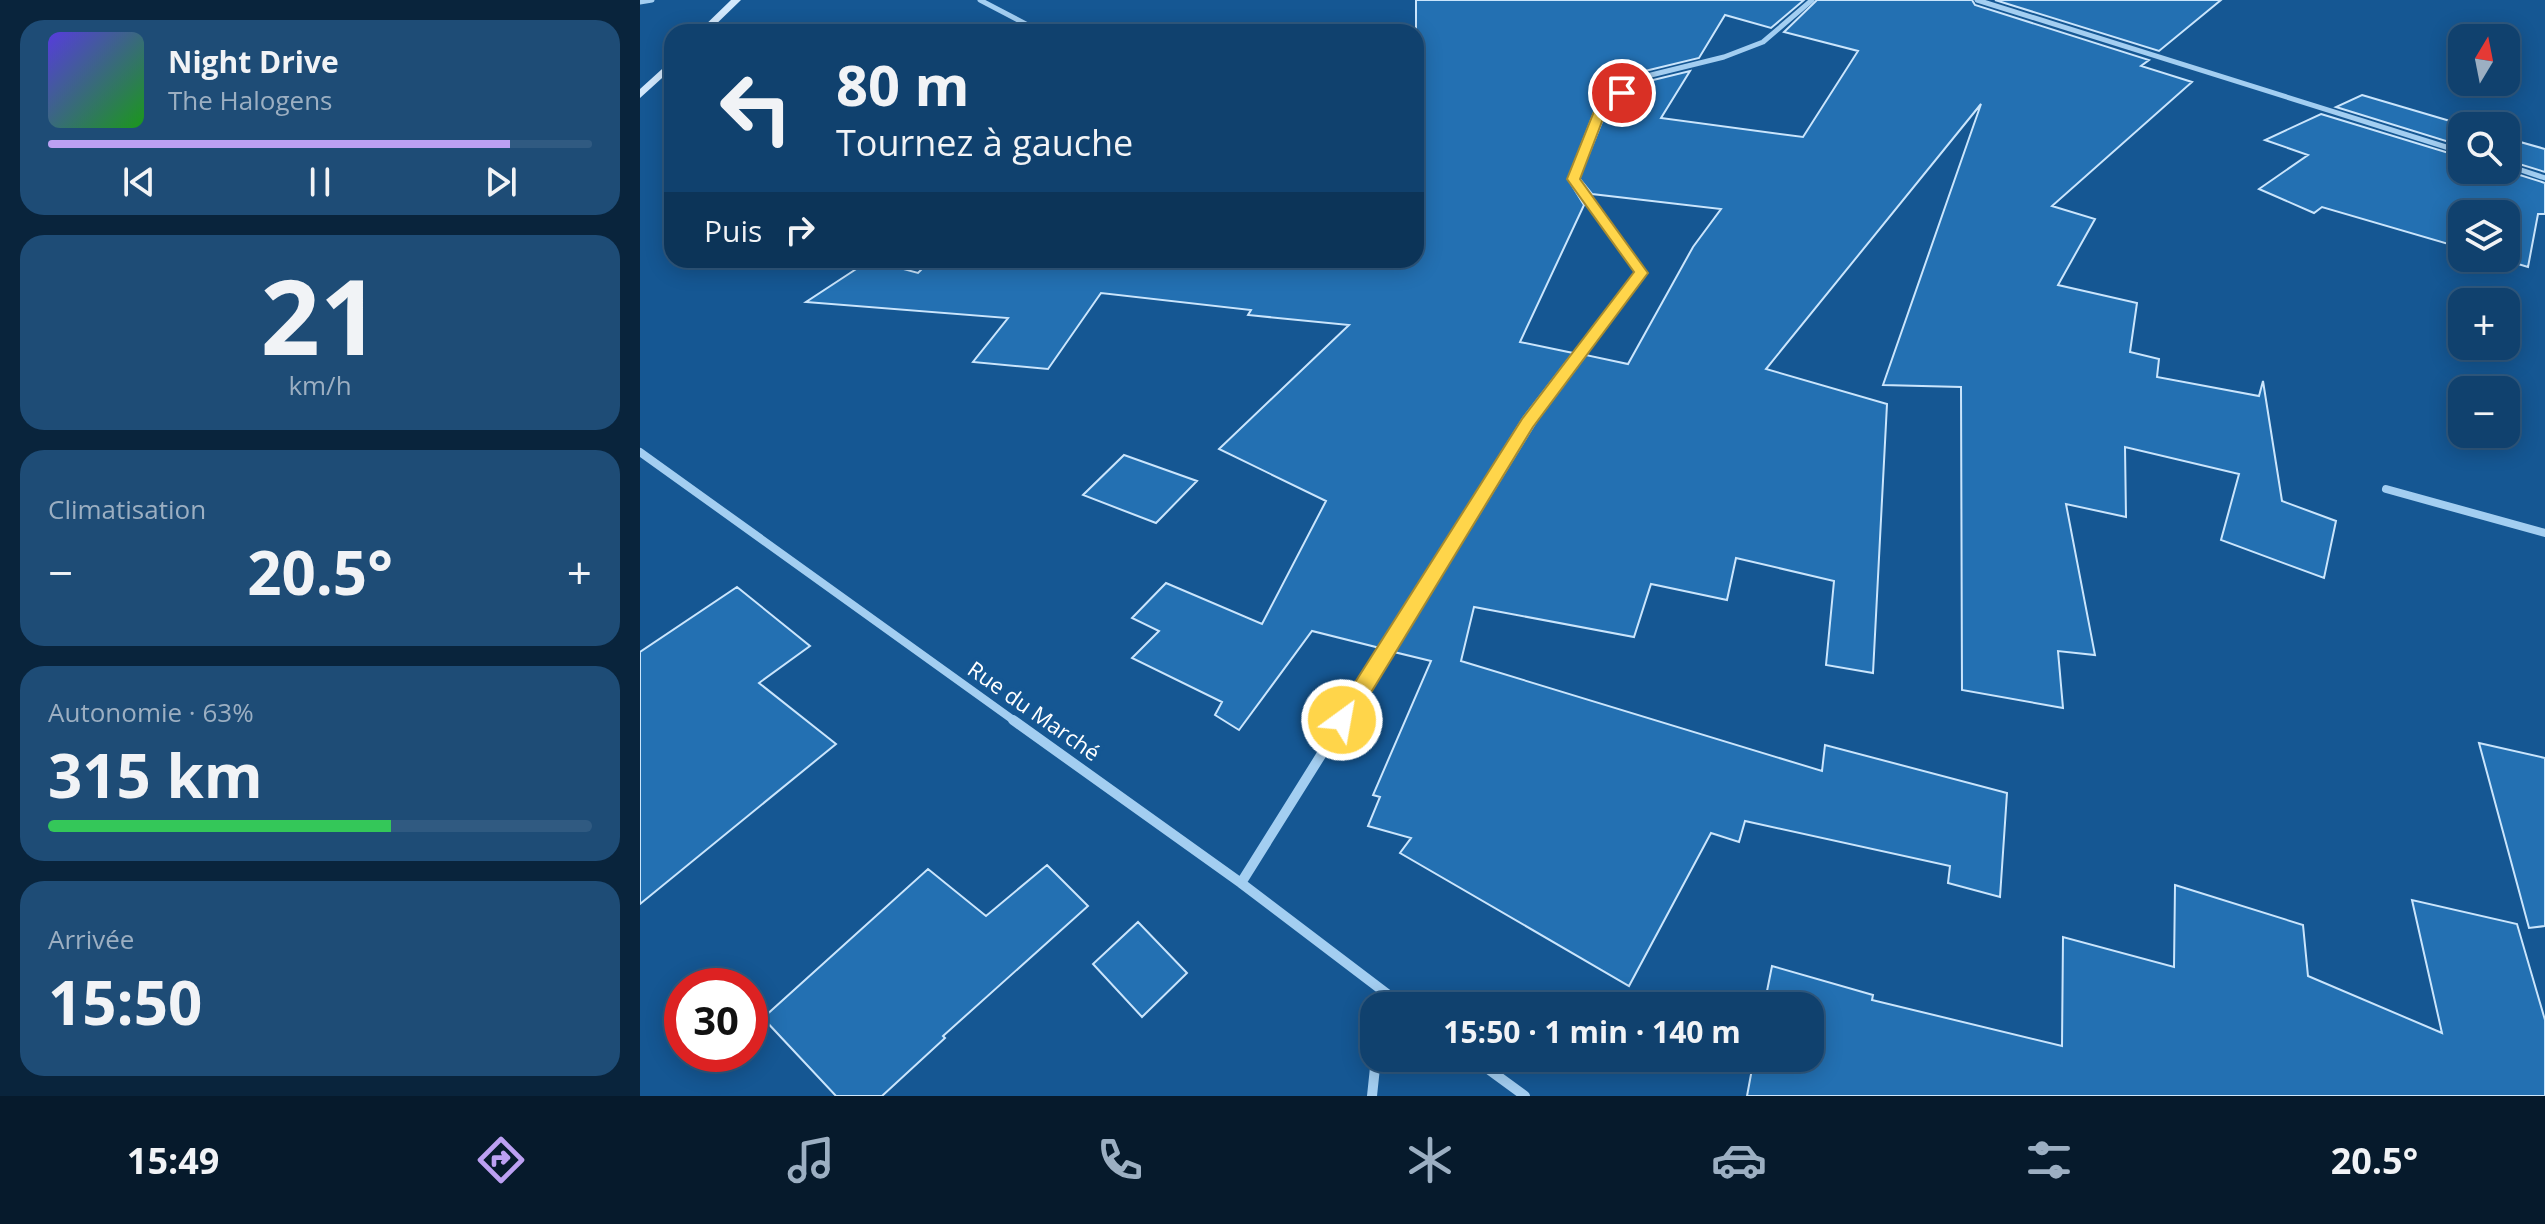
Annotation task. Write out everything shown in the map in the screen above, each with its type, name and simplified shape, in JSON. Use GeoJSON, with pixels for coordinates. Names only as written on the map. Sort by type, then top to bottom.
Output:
{"type":"FeatureCollection","features":[{"type":"Feature","properties":{"kind":"street"},"geometry":{"type":"LineString","coordinates":[[640,2],[652,0]]}},
{"type":"Feature","properties":{"kind":"street"},"geometry":{"type":"LineString","coordinates":[[711,24],[736,0]]}},
{"type":"Feature","properties":{"kind":"street"},"geometry":{"type":"LineString","coordinates":[[980,0],[1026,24]]}},
{"type":"Feature","properties":{"kind":"street"},"geometry":{"type":"LineString","coordinates":[[1241,883],[1528,423],[1641,273],[1573,179],[1601,109],[1643,77],[1724,57],[1763,42],[1812,0]]}},
{"type":"Feature","properties":{"kind":"street"},"geometry":{"type":"LineString","coordinates":[[1977,0],[2448,148]]}},
{"type":"Feature","properties":{"kind":"street"},"geometry":{"type":"LineString","coordinates":[[640,95],[664,71]]}},
{"type":"Feature","properties":{"kind":"street"},"geometry":{"type":"LineString","coordinates":[[2520,170],[2545,178]]}},
{"type":"Feature","properties":{"kind":"street","name":"Rue du Marché"},"geometry":{"type":"LineString","coordinates":[[640,452],[1241,883],[1384,992]]}},
{"type":"Feature","properties":{"kind":"street"},"geometry":{"type":"LineString","coordinates":[[2386,489],[2545,533]]}},
{"type":"Feature","properties":{"kind":"street"},"geometry":{"type":"LineString","coordinates":[[1372,1096],[1375,1072]]}},
{"type":"Feature","properties":{"kind":"street"},"geometry":{"type":"LineString","coordinates":[[1492,1072],[1525,1096]]}},
{"type":"Feature","properties":{"kind":"building"},"geometry":{"type":"Polygon","coordinates":[[[1416,0],[1804,0],[1771,28],[1725,15],[1699,58],[1641,72],[1597,105],[1568,179],[1584,205],[1520,342],[1573,353],[1523,418],[1380,648],[1312,631],[1239,730],[1215,715],[1222,702],[1132,658],[1159,631],[1132,618],[1166,583],[1262,624],[1326,501],[1219,449],[1349,325],[1248,315],[1251,310],[1101,293],[1048,369],[973,362],[1008,318],[806,302],[858,268],[900,268],[918,273],[923,268],[1424,268],[1424,24],[1416,24],[1416,0]]]}},
{"type":"Feature","properties":{"kind":"building"},"geometry":{"type":"Polygon","coordinates":[[[1817,0],[1972,0],[1975,5],[2149,60],[2141,66],[2192,82],[2052,206],[2095,219],[2058,285],[2137,303],[2130,352],[2159,359],[2157,377],[2259,396],[2263,381],[2282,501],[2336,521],[2324,578],[2221,540],[2239,474],[2125,447],[2126,517],[2066,504],[2095,655],[2058,651],[2063,708],[1962,690],[1961,387],[1883,385],[1981,104],[1766,369],[1887,404],[1873,673],[1826,665],[1834,581],[1736,558],[1727,600],[1651,584],[1634,637],[1474,607],[1461,661],[1822,771],[1825,745],[2007,793],[2000,897],[1948,883],[1950,866],[1745,821],[1739,842],[1711,833],[1629,986],[1400,853],[1411,838],[1368,826],[1380,797],[1373,795],[1431,661],[1394,652],[1536,422],[1586,355],[1628,364],[1693,247],[1721,209],[1592,194],[1579,178],[1606,112],[1645,82],[1690,71],[1661,118],[1803,137],[1858,51],[1784,32],[1817,0]]]}},
{"type":"Feature","properties":{"kind":"building"},"geometry":{"type":"Polygon","coordinates":[[[1995,0],[2221,0],[2159,51],[1995,0]]]}},
{"type":"Feature","properties":{"kind":"building"},"geometry":{"type":"Polygon","coordinates":[[[2362,95],[2448,120],[2448,142],[2336,107],[2362,95]]]}},
{"type":"Feature","properties":{"kind":"building"},"geometry":{"type":"Polygon","coordinates":[[[2321,114],[2448,153],[2448,184],[2520,184],[2520,175],[2545,183],[2545,214],[2538,214],[2528,267],[2520,265],[2520,200],[2448,200],[2448,244],[2322,207],[2314,213],[2259,189],[2308,155],[2265,140],[2321,114]]]}},
{"type":"Feature","properties":{"kind":"building"},"geometry":{"type":"Polygon","coordinates":[[[2520,142],[2545,149],[2545,172],[2520,164],[2520,142]]]}},
{"type":"Feature","properties":{"kind":"building"},"geometry":{"type":"Polygon","coordinates":[[[1124,455],[1197,481],[1156,523],[1083,495],[1124,455]]]}},
{"type":"Feature","properties":{"kind":"building"},"geometry":{"type":"Polygon","coordinates":[[[737,587],[810,646],[759,683],[836,744],[640,904],[640,652],[737,587]]]}},
{"type":"Feature","properties":{"kind":"building"},"geometry":{"type":"Polygon","coordinates":[[[2479,743],[2545,758],[2545,926],[2529,928],[2479,743]]]}},
{"type":"Feature","properties":{"kind":"building"},"geometry":{"type":"Polygon","coordinates":[[[1047,865],[1088,906],[943,1036],[945,1038],[882,1096],[836,1096],[768,1023],[768,1013],[928,869],[986,916],[1047,865]]]}},
{"type":"Feature","properties":{"kind":"building"},"geometry":{"type":"Polygon","coordinates":[[[2175,885],[2303,925],[2308,976],[2442,1033],[2412,900],[2517,924],[2545,1020],[2545,1096],[1747,1096],[1751,1072],[1824,1072],[1824,992],[1767,992],[1772,966],[1873,995],[1872,1000],[2062,1046],[2063,937],[2174,967],[2175,885]]]}},
{"type":"Feature","properties":{"kind":"building"},"geometry":{"type":"Polygon","coordinates":[[[1138,922],[1187,973],[1142,1017],[1093,964],[1138,922]]]}},
{"type":"Feature","properties":{"kind":"route"},"geometry":{"type":"LineString","coordinates":[[1342,720],[1528,423],[1641,273],[1573,179],[1601,109],[1622,93]]}}]}
